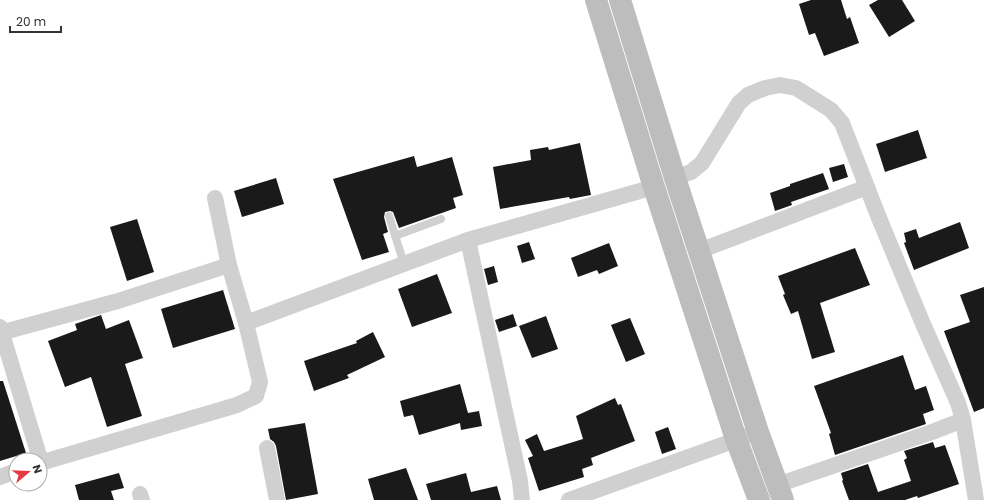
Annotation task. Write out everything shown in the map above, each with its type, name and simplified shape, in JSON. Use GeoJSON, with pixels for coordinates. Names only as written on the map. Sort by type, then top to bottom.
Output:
{"type":"FeatureCollection","features":[{"type":"Feature","properties":{"kind":"street"},"geometry":{"type":"LineString","coordinates":[[596,0],[654,187],[736,439],[759,500]]}},
{"type":"Feature","properties":{"kind":"street"},"geometry":{"type":"LineString","coordinates":[[620,0],[675,178],[758,432],[780,493],[963,420]]}},
{"type":"Feature","properties":{"kind":"street"},"geometry":{"type":"LineString","coordinates":[[675,178],[691,172],[702,163],[739,103],[748,95],[765,88],[780,85],[796,88],[831,110],[842,123],[923,324],[958,403],[963,420],[976,500]]}},
{"type":"Feature","properties":{"kind":"street"},"geometry":{"type":"LineString","coordinates":[[246,323],[468,240],[654,187]]}},
{"type":"Feature","properties":{"kind":"street"},"geometry":{"type":"LineString","coordinates":[[699,251],[867,187]]}},
{"type":"Feature","properties":{"kind":"street"},"geometry":{"type":"LineString","coordinates":[[48,460],[237,405],[256,396],[260,382],[246,323],[229,266],[215,198]]}},
{"type":"Feature","properties":{"kind":"street"},"geometry":{"type":"LineString","coordinates":[[468,240],[520,481],[522,500]]}},
{"type":"Feature","properties":{"kind":"street"},"geometry":{"type":"LineString","coordinates":[[38,452],[1,331],[118,301],[229,266]]}},
{"type":"Feature","properties":{"kind":"street"},"geometry":{"type":"LineString","coordinates":[[568,500],[758,432]]}},
{"type":"Feature","properties":{"kind":"street"},"geometry":{"type":"LineString","coordinates":[[267,448],[277,500]]}},
{"type":"Feature","properties":{"kind":"lane"},"geometry":{"type":"LineString","coordinates":[[389,216],[404,264]]}},
{"type":"Feature","properties":{"kind":"lane"},"geometry":{"type":"LineString","coordinates":[[395,236],[441,219]]}},
{"type":"Feature","properties":{"kind":"building"},"geometry":{"type":"Polygon","coordinates":[[[811,0],[841,0],[847,19],[850,17],[859,43],[824,56],[815,33],[809,35],[799,4],[811,0]]]}},
{"type":"Feature","properties":{"kind":"building"},"geometry":{"type":"Polygon","coordinates":[[[878,0],[902,0],[915,21],[889,37],[869,5],[878,0]]]}},
{"type":"Feature","properties":{"kind":"building"},"geometry":{"type":"Polygon","coordinates":[[[918,130],[927,158],[885,172],[876,144],[918,130]]]}},
{"type":"Feature","properties":{"kind":"building"},"geometry":{"type":"Polygon","coordinates":[[[580,143],[591,195],[570,199],[569,197],[500,209],[493,167],[531,160],[530,150],[548,147],[549,150],[580,143]]]}},
{"type":"Feature","properties":{"kind":"building"},"geometry":{"type":"Polygon","coordinates":[[[414,156],[417,167],[452,157],[463,195],[453,198],[456,208],[399,228],[393,212],[385,212],[384,217],[388,232],[383,234],[389,252],[362,260],[333,179],[414,156]]]}},
{"type":"Feature","properties":{"kind":"building"},"geometry":{"type":"Polygon","coordinates":[[[844,164],[848,177],[833,182],[829,168],[844,164]]]}},
{"type":"Feature","properties":{"kind":"building"},"geometry":{"type":"Polygon","coordinates":[[[823,173],[829,189],[791,202],[792,205],[775,211],[770,193],[790,186],[790,184],[823,173]]]}},
{"type":"Feature","properties":{"kind":"building"},"geometry":{"type":"Polygon","coordinates":[[[276,178],[284,204],[242,217],[234,191],[276,178]]]}},
{"type":"Feature","properties":{"kind":"building"},"geometry":{"type":"Polygon","coordinates":[[[137,219],[154,272],[127,281],[110,227],[137,219]]]}},
{"type":"Feature","properties":{"kind":"building"},"geometry":{"type":"Polygon","coordinates":[[[960,222],[969,248],[914,270],[904,243],[906,242],[904,233],[916,229],[919,238],[960,222]]]}},
{"type":"Feature","properties":{"kind":"building"},"geometry":{"type":"Polygon","coordinates":[[[529,242],[535,259],[522,263],[517,246],[529,242]]]}},
{"type":"Feature","properties":{"kind":"building"},"geometry":{"type":"Polygon","coordinates":[[[609,243],[618,266],[599,274],[597,270],[578,277],[571,258],[609,243]]]}},
{"type":"Feature","properties":{"kind":"building"},"geometry":{"type":"Polygon","coordinates":[[[855,248],[870,285],[820,303],[835,352],[812,359],[798,311],[791,314],[783,295],[785,294],[778,276],[855,248]]]}},
{"type":"Feature","properties":{"kind":"building"},"geometry":{"type":"Polygon","coordinates":[[[494,266],[498,282],[488,285],[484,269],[494,266]]]}},
{"type":"Feature","properties":{"kind":"building"},"geometry":{"type":"Polygon","coordinates":[[[437,274],[452,313],[412,327],[398,289],[437,274]]]}},
{"type":"Feature","properties":{"kind":"building"},"geometry":{"type":"Polygon","coordinates":[[[984,287],[984,408],[974,412],[944,331],[970,322],[960,295],[984,287]]]}},
{"type":"Feature","properties":{"kind":"building"},"geometry":{"type":"Polygon","coordinates":[[[223,290],[235,329],[173,348],[161,309],[223,290]]]}},
{"type":"Feature","properties":{"kind":"building"},"geometry":{"type":"Polygon","coordinates":[[[513,314],[517,326],[499,332],[495,320],[513,314]]]}},
{"type":"Feature","properties":{"kind":"building"},"geometry":{"type":"Polygon","coordinates":[[[101,315],[106,329],[129,320],[143,358],[125,364],[142,416],[107,427],[91,377],[65,387],[48,341],[77,330],[75,324],[101,315]]]}},
{"type":"Feature","properties":{"kind":"building"},"geometry":{"type":"Polygon","coordinates":[[[546,316],[558,349],[532,358],[519,326],[546,316]]]}},
{"type":"Feature","properties":{"kind":"building"},"geometry":{"type":"Polygon","coordinates":[[[630,318],[645,354],[626,362],[611,325],[630,318]]]}},
{"type":"Feature","properties":{"kind":"building"},"geometry":{"type":"Polygon","coordinates":[[[373,332],[385,357],[347,375],[349,378],[314,391],[304,361],[357,343],[356,341],[373,332]]]}},
{"type":"Feature","properties":{"kind":"building"},"geometry":{"type":"Polygon","coordinates":[[[903,355],[915,390],[926,386],[934,410],[923,414],[926,424],[835,455],[829,434],[831,433],[814,386],[903,355]]]}},
{"type":"Feature","properties":{"kind":"building"},"geometry":{"type":"Polygon","coordinates":[[[0,381],[3,381],[26,452],[8,452],[8,459],[0,461],[0,381]]]}},
{"type":"Feature","properties":{"kind":"building"},"geometry":{"type":"Polygon","coordinates":[[[460,384],[468,413],[479,411],[482,426],[461,430],[460,423],[419,435],[413,415],[404,417],[400,401],[460,384]]]}},
{"type":"Feature","properties":{"kind":"building"},"geometry":{"type":"Polygon","coordinates":[[[615,398],[618,405],[621,404],[635,441],[591,458],[593,465],[582,469],[584,477],[539,491],[528,458],[533,456],[525,440],[537,434],[544,451],[583,439],[576,416],[615,398]]]}},
{"type":"Feature","properties":{"kind":"building"},"geometry":{"type":"Polygon","coordinates":[[[305,423],[318,494],[286,500],[276,446],[270,439],[268,429],[305,423]]]}},
{"type":"Feature","properties":{"kind":"building"},"geometry":{"type":"Polygon","coordinates":[[[668,427],[676,449],[662,454],[655,432],[668,427]]]}},
{"type":"Feature","properties":{"kind":"building"},"geometry":{"type":"Polygon","coordinates":[[[933,442],[935,448],[945,445],[959,484],[918,498],[917,496],[905,500],[849,500],[842,481],[841,473],[868,464],[878,492],[911,481],[904,460],[907,458],[904,451],[933,442]]]}},
{"type":"Feature","properties":{"kind":"building"},"geometry":{"type":"Polygon","coordinates":[[[406,468],[418,500],[374,500],[368,479],[406,468]]]}},
{"type":"Feature","properties":{"kind":"building"},"geometry":{"type":"Polygon","coordinates":[[[119,473],[124,488],[111,491],[114,500],[79,500],[75,485],[119,473]]]}},
{"type":"Feature","properties":{"kind":"building"},"geometry":{"type":"Polygon","coordinates":[[[466,473],[471,492],[497,486],[501,500],[431,500],[426,484],[466,473]]]}}]}
